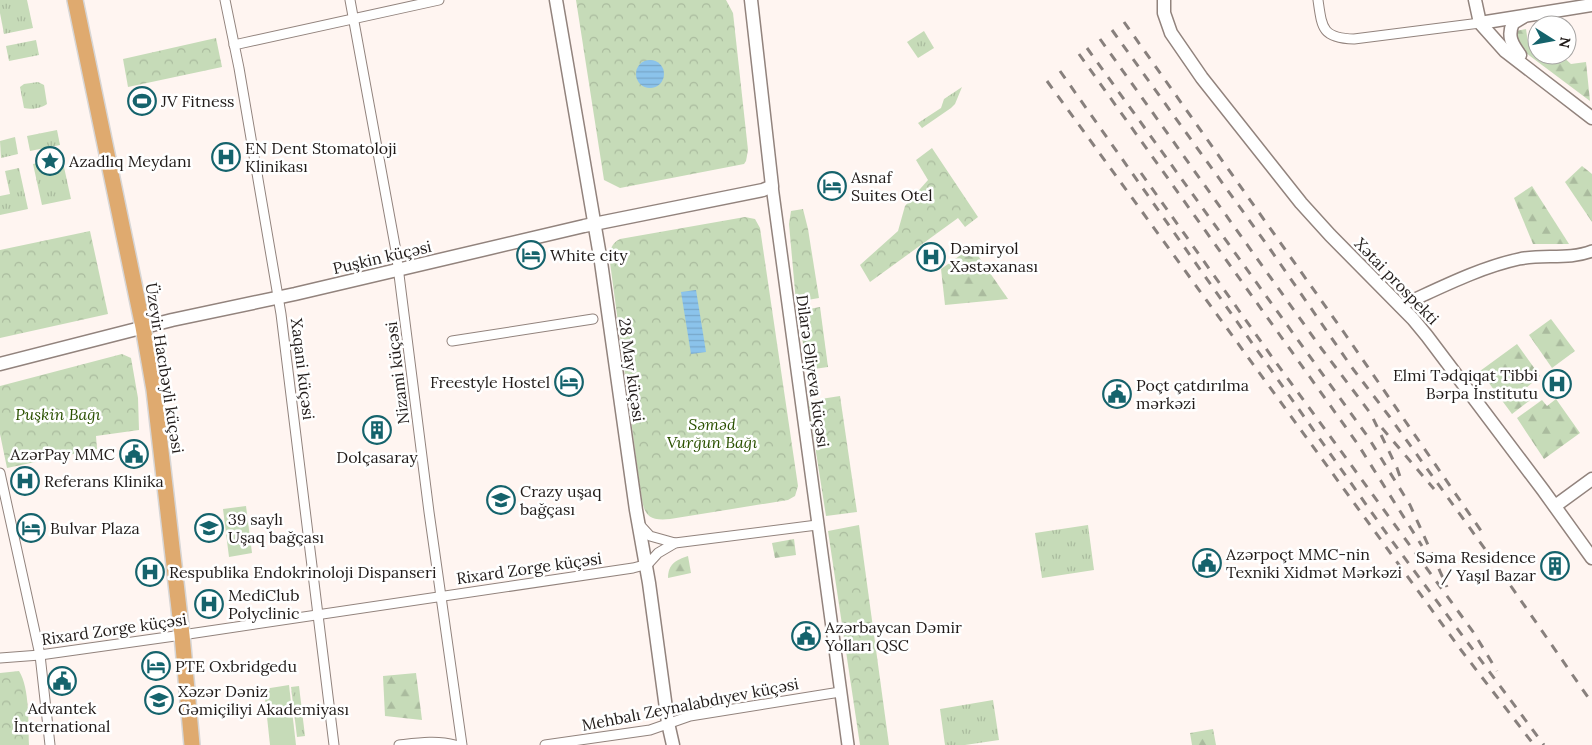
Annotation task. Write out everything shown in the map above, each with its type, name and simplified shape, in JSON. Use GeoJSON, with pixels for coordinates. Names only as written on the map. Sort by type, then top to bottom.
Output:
{"type":"FeatureCollection","features":[{"type":"Feature","properties":{"kind":"highway","name":"Üzeyir Hacıbəyli küçəsi"},"geometry":{"type":"LineString","coordinates":[[75,0],[143,327],[154,390],[182,635],[192,745]]}},
{"type":"Feature","properties":{"kind":"main road","name":"28 May küçəsi"},"geometry":{"type":"LineString","coordinates":[[556,0],[595,224],[668,723],[673,745]]}},
{"type":"Feature","properties":{"kind":"main road","name":"Dilarə Əliyeva küçəsi"},"geometry":{"type":"LineString","coordinates":[[751,0],[772,186]]}},
{"type":"Feature","properties":{"kind":"main road","name":"Xətai prospekti"},"geometry":{"type":"LineString","coordinates":[[1164,0],[1164,13],[1171,33],[1202,78],[1301,203],[1427,336],[1592,558]]}},
{"type":"Feature","properties":{"kind":"main road"},"geometry":{"type":"LineString","coordinates":[[1474,0],[1480,23],[1505,51],[1592,118]]}},
{"type":"Feature","properties":{"kind":"main road"},"geometry":{"type":"LineString","coordinates":[[1480,23],[1584,4]]}},
{"type":"Feature","properties":{"kind":"main road"},"geometry":{"type":"LineString","coordinates":[[1520,55],[1512,43],[1510,29],[1518,19],[1534,14]]}},
{"type":"Feature","properties":{"kind":"main road"},"geometry":{"type":"LineString","coordinates":[[1480,23],[1592,112]]}},
{"type":"Feature","properties":{"kind":"main road","name":"Puşkin küçəsi"},"geometry":{"type":"LineString","coordinates":[[0,364],[143,327],[595,224],[752,193],[772,186]]}},
{"type":"Feature","properties":{"kind":"main road"},"geometry":{"type":"LineString","coordinates":[[1555,506],[1592,479]]}},
{"type":"Feature","properties":{"kind":"street","name":"Xaqani küçəsi"},"geometry":{"type":"LineString","coordinates":[[225,0],[278,297],[334,745]]}},
{"type":"Feature","properties":{"kind":"street","name":"Nizami küçəsi"},"geometry":{"type":"LineString","coordinates":[[350,0],[396,251],[440,596],[462,745]]}},
{"type":"Feature","properties":{"kind":"street"},"geometry":{"type":"LineString","coordinates":[[234,45],[439,0]]}},
{"type":"Feature","properties":{"kind":"street"},"geometry":{"type":"LineString","coordinates":[[1318,0],[1323,27],[1327,32],[1339,39],[1354,39],[1480,23]]}},
{"type":"Feature","properties":{"kind":"street","name":"Dilarə Əliyeva küçəsi"},"geometry":{"type":"LineString","coordinates":[[772,186],[848,745]]}},
{"type":"Feature","properties":{"kind":"street"},"geometry":{"type":"LineString","coordinates":[[1400,306],[1472,275],[1519,260],[1576,255],[1592,251]]}},
{"type":"Feature","properties":{"kind":"street"},"geometry":{"type":"LineString","coordinates":[[452,341],[593,319]]}},
{"type":"Feature","properties":{"kind":"street"},"geometry":{"type":"LineString","coordinates":[[0,473],[40,654],[50,745]]}},
{"type":"Feature","properties":{"kind":"street"},"geometry":{"type":"LineString","coordinates":[[638,522],[650,536],[674,543]]}},
{"type":"Feature","properties":{"kind":"street","name":"Rixard Zorge küçəsi"},"geometry":{"type":"LineString","coordinates":[[0,658],[182,635],[633,568],[646,564],[658,553],[674,543],[817,525]]}},
{"type":"Feature","properties":{"kind":"street","name":"Mehbalı Zeynalabdıyev küçəsi"},"geometry":{"type":"LineString","coordinates":[[545,745],[650,730],[690,716],[840,692]]}},
{"type":"Feature","properties":{"kind":"street"},"geometry":{"type":"LineString","coordinates":[[399,745],[430,742],[445,742],[455,745]]}},
{"type":"Feature","properties":{"kind":"green space"},"geometry":{"type":"Polygon","coordinates":[[[0,0],[27,0],[33,28],[4,34],[0,13],[0,0]]]}},
{"type":"Feature","properties":{"kind":"green space"},"geometry":{"type":"Polygon","coordinates":[[[576,0],[726,0],[733,13],[748,150],[744,164],[620,188],[604,180],[576,0]]]}},
{"type":"Feature","properties":{"kind":"green space"},"geometry":{"type":"Polygon","coordinates":[[[1526,29],[1527,54],[1518,47],[1515,39],[1516,31],[1526,29]]]}},
{"type":"Feature","properties":{"kind":"green space"},"geometry":{"type":"Polygon","coordinates":[[[924,31],[934,48],[918,58],[907,42],[924,31]]]}},
{"type":"Feature","properties":{"kind":"green space"},"geometry":{"type":"Polygon","coordinates":[[[216,38],[222,67],[128,87],[123,59],[216,38]]]}},
{"type":"Feature","properties":{"kind":"green space"},"geometry":{"type":"Polygon","coordinates":[[[36,40],[39,55],[9,61],[6,46],[36,40]]]}},
{"type":"Feature","properties":{"kind":"green space"},"geometry":{"type":"Polygon","coordinates":[[[1586,62],[1590,101],[1542,65],[1577,65],[1577,63],[1586,62]]]}},
{"type":"Feature","properties":{"kind":"green space"},"geometry":{"type":"Polygon","coordinates":[[[38,82],[44,85],[47,104],[42,107],[24,108],[20,87],[24,84],[38,82]]]}},
{"type":"Feature","properties":{"kind":"green space"},"geometry":{"type":"Polygon","coordinates":[[[962,87],[955,104],[922,128],[918,123],[941,108],[944,99],[962,87]]]}},
{"type":"Feature","properties":{"kind":"green space"},"geometry":{"type":"Polygon","coordinates":[[[57,130],[60,145],[30,151],[27,136],[57,130]]]}},
{"type":"Feature","properties":{"kind":"green space"},"geometry":{"type":"Polygon","coordinates":[[[15,137],[18,154],[1,158],[0,141],[15,137]]]}},
{"type":"Feature","properties":{"kind":"green space"},"geometry":{"type":"Polygon","coordinates":[[[932,148],[978,217],[965,227],[958,218],[870,282],[860,265],[898,231],[905,206],[928,180],[916,160],[932,148]]]}},
{"type":"Feature","properties":{"kind":"green space"},"geometry":{"type":"Polygon","coordinates":[[[62,158],[71,199],[42,205],[33,164],[62,158]]]}},
{"type":"Feature","properties":{"kind":"green space"},"geometry":{"type":"Polygon","coordinates":[[[1582,166],[1592,174],[1592,222],[1565,182],[1582,166]]]}},
{"type":"Feature","properties":{"kind":"green space"},"geometry":{"type":"Polygon","coordinates":[[[19,168],[28,209],[0,215],[0,196],[10,194],[5,171],[19,168]]]}},
{"type":"Feature","properties":{"kind":"green space"},"geometry":{"type":"Polygon","coordinates":[[[1532,186],[1569,244],[1533,244],[1514,198],[1532,186]]]}},
{"type":"Feature","properties":{"kind":"green space"},"geometry":{"type":"Polygon","coordinates":[[[803,209],[819,298],[796,302],[789,224],[791,211],[803,209]]]}},
{"type":"Feature","properties":{"kind":"green space","name":"Səməd Vurğun Bağı"},"geometry":{"type":"Polygon","coordinates":[[[745,217],[755,219],[760,228],[798,486],[795,496],[788,500],[670,519],[654,518],[646,512],[642,502],[609,255],[611,248],[620,239],[745,217]]]}},
{"type":"Feature","properties":{"kind":"green space"},"geometry":{"type":"Polygon","coordinates":[[[90,231],[108,314],[0,338],[0,250],[90,231]]]}},
{"type":"Feature","properties":{"kind":"green space"},"geometry":{"type":"Polygon","coordinates":[[[972,247],[1008,299],[945,305],[941,269],[972,247]]]}},
{"type":"Feature","properties":{"kind":"green space"},"geometry":{"type":"Polygon","coordinates":[[[820,307],[828,367],[807,370],[798,311],[820,307]]]}},
{"type":"Feature","properties":{"kind":"green space"},"geometry":{"type":"Polygon","coordinates":[[[1551,319],[1575,351],[1552,368],[1529,335],[1551,319]]]}},
{"type":"Feature","properties":{"kind":"green space"},"geometry":{"type":"Polygon","coordinates":[[[1517,344],[1540,376],[1526,388],[1533,398],[1512,414],[1480,371],[1517,344]]]}},
{"type":"Feature","properties":{"kind":"green space","name":"Puşkin Bağı"},"geometry":{"type":"Polygon","coordinates":[[[122,354],[131,358],[138,398],[139,430],[96,436],[97,449],[7,468],[0,434],[0,386],[122,354]]]}},
{"type":"Feature","properties":{"kind":"green space"},"geometry":{"type":"Polygon","coordinates":[[[840,396],[857,512],[826,516],[808,401],[840,396]]]}},
{"type":"Feature","properties":{"kind":"green space"},"geometry":{"type":"Polygon","coordinates":[[[1556,399],[1580,433],[1544,459],[1517,418],[1542,400],[1547,406],[1556,399]]]}},
{"type":"Feature","properties":{"kind":"green space"},"geometry":{"type":"Polygon","coordinates":[[[246,506],[252,553],[229,557],[223,509],[246,506]]]}},
{"type":"Feature","properties":{"kind":"green space"},"geometry":{"type":"Polygon","coordinates":[[[859,525],[889,745],[860,745],[828,531],[859,525]]]}},
{"type":"Feature","properties":{"kind":"green space"},"geometry":{"type":"Polygon","coordinates":[[[1088,525],[1094,570],[1042,578],[1035,533],[1088,525]]]}},
{"type":"Feature","properties":{"kind":"green space"},"geometry":{"type":"Polygon","coordinates":[[[794,539],[796,555],[775,558],[772,543],[794,539]]]}},
{"type":"Feature","properties":{"kind":"green space"},"geometry":{"type":"Polygon","coordinates":[[[688,556],[691,573],[668,578],[671,566],[688,556]]]}},
{"type":"Feature","properties":{"kind":"green space"},"geometry":{"type":"Polygon","coordinates":[[[19,671],[23,678],[27,697],[29,745],[0,745],[0,673],[19,671]]]}},
{"type":"Feature","properties":{"kind":"green space"},"geometry":{"type":"Polygon","coordinates":[[[416,673],[422,720],[385,716],[383,676],[416,673]]]}},
{"type":"Feature","properties":{"kind":"green space"},"geometry":{"type":"Polygon","coordinates":[[[289,685],[296,745],[270,745],[264,689],[289,685]]]}},
{"type":"Feature","properties":{"kind":"green space"},"geometry":{"type":"Polygon","coordinates":[[[299,686],[305,736],[297,737],[291,687],[299,686]]]}},
{"type":"Feature","properties":{"kind":"green space"},"geometry":{"type":"Polygon","coordinates":[[[993,700],[999,740],[965,745],[945,745],[940,709],[993,700]]]}},
{"type":"Feature","properties":{"kind":"green space"},"geometry":{"type":"Polygon","coordinates":[[[1213,729],[1216,745],[1192,745],[1190,733],[1213,729]]]}},
{"type":"Feature","properties":{"kind":"water"},"geometry":{"type":"Polygon","coordinates":[[[650,60],[660,64],[664,74],[660,84],[650,88],[640,84],[636,74],[640,64],[650,60]]]}},
{"type":"Feature","properties":{"kind":"water"},"geometry":{"type":"Polygon","coordinates":[[[696,290],[706,352],[691,354],[681,292],[696,290]]]}},
{"type":"Feature","properties":{"kind":"railway"},"geometry":{"type":"LineString","coordinates":[[1124,22],[1345,334],[1484,535]]}},
{"type":"Feature","properties":{"kind":"railway"},"geometry":{"type":"LineString","coordinates":[[1112,30],[1270,249],[1353,369],[1490,556],[1592,703]]}},
{"type":"Feature","properties":{"kind":"railway"},"geometry":{"type":"LineString","coordinates":[[1100,39],[1321,348],[1371,414],[1402,482]]}},
{"type":"Feature","properties":{"kind":"railway"},"geometry":{"type":"LineString","coordinates":[[1087,48],[1368,437],[1410,505],[1447,587]]}},
{"type":"Feature","properties":{"kind":"railway"},"geometry":{"type":"LineString","coordinates":[[1079,54],[1357,443],[1422,546]]}},
{"type":"Feature","properties":{"kind":"railway"},"geometry":{"type":"LineString","coordinates":[[1060,71],[1389,537],[1544,745]]}},
{"type":"Feature","properties":{"kind":"railway"},"geometry":{"type":"LineString","coordinates":[[1047,81],[1461,650],[1534,745]]}},
{"type":"Feature","properties":{"kind":"railway"},"geometry":{"type":"LineString","coordinates":[[1141,173],[1272,357],[1474,633],[1497,671]]}},
{"type":"Feature","properties":{"kind":"railway"},"geometry":{"type":"LineString","coordinates":[[1382,428],[1434,489]]}},
{"type":"Feature","properties":{"kind":"place","name":"JV Fitness"},"geometry":{"type":"Point","coordinates":[142,101]}},
{"type":"Feature","properties":{"kind":"place","name":"EN Dent Stomatoloji Klinikası"},"geometry":{"type":"Point","coordinates":[226,157]}},
{"type":"Feature","properties":{"kind":"place","name":"Azadlıq Meydanı"},"geometry":{"type":"Point","coordinates":[50,161]}},
{"type":"Feature","properties":{"kind":"place","name":"Asnaf Suites Otel"},"geometry":{"type":"Point","coordinates":[832,186]}},
{"type":"Feature","properties":{"kind":"place","name":"White city"},"geometry":{"type":"Point","coordinates":[531,255]}},
{"type":"Feature","properties":{"kind":"place","name":"Dəmiryol Xəstəxanası"},"geometry":{"type":"Point","coordinates":[931,257]}},
{"type":"Feature","properties":{"kind":"place","name":"Freestyle Hostel"},"geometry":{"type":"Point","coordinates":[569,382]}},
{"type":"Feature","properties":{"kind":"place","name":"Elmi Tədqiqat Tibbi Bərpa İnstitutu"},"geometry":{"type":"Point","coordinates":[1557,384]}},
{"type":"Feature","properties":{"kind":"place","name":"Poçt çatdırılma mərkəzi"},"geometry":{"type":"Point","coordinates":[1117,394]}},
{"type":"Feature","properties":{"kind":"place","name":"Dolçasaray"},"geometry":{"type":"Point","coordinates":[377,430]}},
{"type":"Feature","properties":{"kind":"place","name":"AzərPay MMC"},"geometry":{"type":"Point","coordinates":[134,454]}},
{"type":"Feature","properties":{"kind":"place","name":"Referans Klinika"},"geometry":{"type":"Point","coordinates":[25,481]}},
{"type":"Feature","properties":{"kind":"place","name":"Crazy uşaq bağçası"},"geometry":{"type":"Point","coordinates":[501,500]}},
{"type":"Feature","properties":{"kind":"place","name":"Bulvar Plaza"},"geometry":{"type":"Point","coordinates":[31,528]}},
{"type":"Feature","properties":{"kind":"place","name":"39 saylı Uşaq bağçası"},"geometry":{"type":"Point","coordinates":[209,528]}},
{"type":"Feature","properties":{"kind":"place","name":"Azərpoçt MMC-nin Texniki Xidmət Mərkəzi"},"geometry":{"type":"Point","coordinates":[1207,563]}},
{"type":"Feature","properties":{"kind":"place","name":"Səma Residence / Yaşıl Bazar"},"geometry":{"type":"Point","coordinates":[1555,566]}},
{"type":"Feature","properties":{"kind":"place","name":"Respublika Endokrinoloji Dispanseri"},"geometry":{"type":"Point","coordinates":[150,572]}},
{"type":"Feature","properties":{"kind":"place","name":"MediClub Polyclinic"},"geometry":{"type":"Point","coordinates":[209,604]}},
{"type":"Feature","properties":{"kind":"place","name":"Azərbaycan Dəmir Yolları QSC"},"geometry":{"type":"Point","coordinates":[806,636]}},
{"type":"Feature","properties":{"kind":"place","name":"PTE Oxbridgedu"},"geometry":{"type":"Point","coordinates":[156,666]}},
{"type":"Feature","properties":{"kind":"place","name":"Advantek İnternational"},"geometry":{"type":"Point","coordinates":[62,681]}},
{"type":"Feature","properties":{"kind":"place","name":"Xəzər Dəniz Gəmiçiliyi Akademiyası"},"geometry":{"type":"Point","coordinates":[159,700]}}]}
